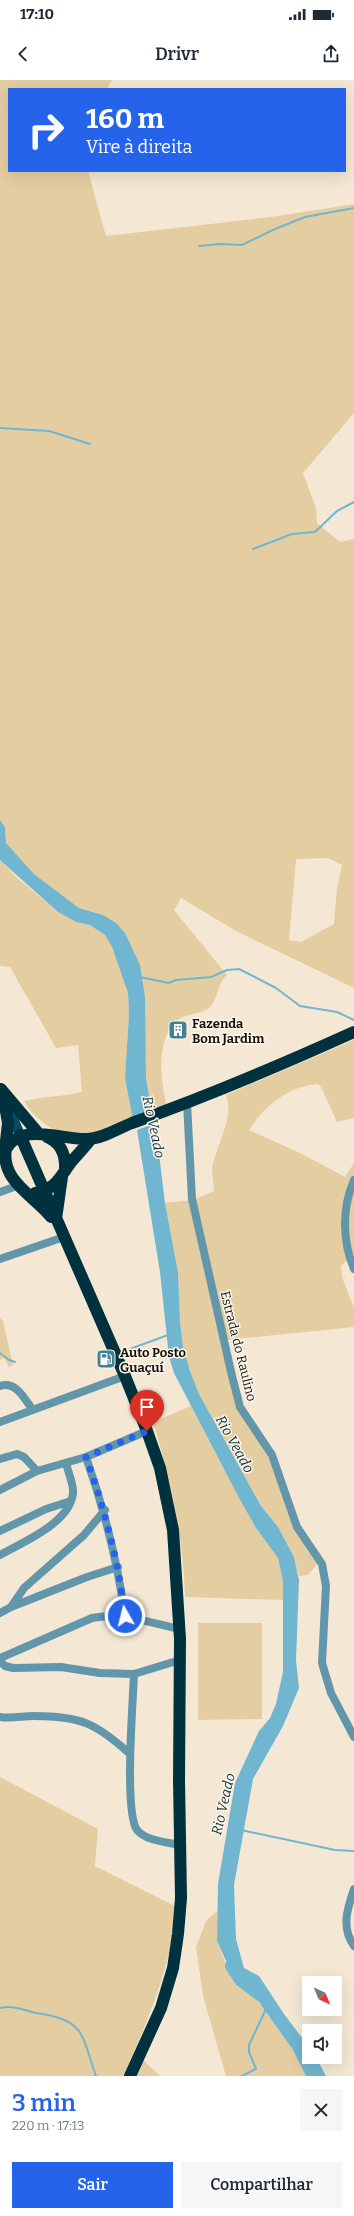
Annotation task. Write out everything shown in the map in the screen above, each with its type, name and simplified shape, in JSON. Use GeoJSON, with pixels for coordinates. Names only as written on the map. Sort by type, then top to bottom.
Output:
{"type":"FeatureCollection","features":[{"type":"Feature","properties":{"kind":"highway"},"geometry":{"type":"LineString","coordinates":[[5,1150],[12,1141],[20,1135],[41,1135],[71,1140],[91,1139],[131,1123],[170,1110],[354,1032]]}},
{"type":"Feature","properties":{"kind":"highway"},"geometry":{"type":"LineString","coordinates":[[1,1090],[41,1135],[55,1141],[61,1148],[65,1159],[60,1228]]}},
{"type":"Feature","properties":{"kind":"highway"},"geometry":{"type":"LineString","coordinates":[[1,1090],[8,1123],[5,1150],[2,1160],[3,1170],[7,1179],[15,1188],[42,1207],[60,1228]]}},
{"type":"Feature","properties":{"kind":"highway"},"geometry":{"type":"LineString","coordinates":[[20,1135],[125,1376],[147,1431],[160,1468],[173,1530],[180,1629],[181,1898],[173,1968],[161,2008],[130,2076]]}},
{"type":"Feature","properties":{"kind":"highway"},"geometry":{"type":"LineString","coordinates":[[15,1188],[28,1192],[44,1192],[51,1188],[91,1139]]}},
{"type":"Feature","properties":{"kind":"main road"},"geometry":{"type":"LineString","coordinates":[[1,1090],[20,1135]]}},
{"type":"Feature","properties":{"kind":"street","name":"Estrada do Raulino"},"geometry":{"type":"LineString","coordinates":[[187,1103],[192,1199],[240,1407],[272,1455],[297,1527],[322,1564],[326,1586],[322,1663],[331,1693],[354,1737]]}},
{"type":"Feature","properties":{"kind":"street"},"geometry":{"type":"LineString","coordinates":[[354,1180],[345,1213],[345,1240],[354,1269]]}},
{"type":"Feature","properties":{"kind":"street"},"geometry":{"type":"LineString","coordinates":[[0,1192],[15,1188]]}},
{"type":"Feature","properties":{"kind":"street"},"geometry":{"type":"LineString","coordinates":[[0,1259],[60,1228]]}},
{"type":"Feature","properties":{"kind":"street"},"geometry":{"type":"LineString","coordinates":[[0,1422],[125,1376]]}},
{"type":"Feature","properties":{"kind":"street"},"geometry":{"type":"LineString","coordinates":[[0,1386],[10,1384],[16,1388],[33,1410]]}},
{"type":"Feature","properties":{"kind":"street"},"geometry":{"type":"LineString","coordinates":[[0,1490],[37,1471],[86,1457],[147,1431]]}},
{"type":"Feature","properties":{"kind":"street"},"geometry":{"type":"LineString","coordinates":[[0,1459],[17,1454],[24,1457],[37,1471]]}},
{"type":"Feature","properties":{"kind":"street"},"geometry":{"type":"LineString","coordinates":[[86,1457],[105,1510],[118,1567],[125,1616]]}},
{"type":"Feature","properties":{"kind":"street"},"geometry":{"type":"LineString","coordinates":[[0,1555],[54,1523],[71,1501],[74,1492],[66,1463]]}},
{"type":"Feature","properties":{"kind":"street"},"geometry":{"type":"LineString","coordinates":[[0,1531],[46,1509],[71,1501]]}},
{"type":"Feature","properties":{"kind":"street"},"geometry":{"type":"LineString","coordinates":[[11,1607],[24,1588],[84,1535],[105,1510]]}},
{"type":"Feature","properties":{"kind":"street"},"geometry":{"type":"LineString","coordinates":[[0,1613],[11,1607],[87,1577],[118,1567]]}},
{"type":"Feature","properties":{"kind":"street"},"geometry":{"type":"LineString","coordinates":[[180,1629],[125,1616],[104,1616],[92,1618],[0,1660],[5,1666],[13,1668],[61,1667],[100,1673],[134,1674],[180,1660]]}},
{"type":"Feature","properties":{"kind":"street"},"geometry":{"type":"LineString","coordinates":[[134,1674],[130,1754],[131,1808],[137,1830],[155,1840],[180,1845]]}},
{"type":"Feature","properties":{"kind":"street"},"geometry":{"type":"LineString","coordinates":[[0,1717],[34,1716],[84,1721],[102,1730],[130,1754]]}},
{"type":"Feature","properties":{"kind":"street"},"geometry":{"type":"LineString","coordinates":[[354,1889],[347,1909],[345,1926],[348,1938],[354,1946]]}},
{"type":"Feature","properties":{"kind":"shaded area"},"geometry":{"type":"Polygon","coordinates":[[[0,80],[112,80],[108,88],[8,88],[8,172],[88,172],[106,236],[271,217],[354,204],[354,413],[303,473],[316,508],[317,523],[340,542],[354,539],[354,988],[236,931],[181,898],[174,910],[227,975],[221,982],[215,999],[210,1007],[204,1011],[181,1018],[173,1025],[167,1035],[163,1046],[161,1072],[167,1107],[152,1113],[146,1078],[145,1040],[103,915],[79,908],[34,874],[6,843],[5,827],[0,820],[0,80]],[[328,858],[296,859],[289,940],[301,942],[334,924],[337,888],[342,865],[328,858]]]}},
{"type":"Feature","properties":{"kind":"shaded area"},"geometry":{"type":"Polygon","coordinates":[[[0,860],[15,876],[58,912],[76,922],[90,925],[106,935],[112,947],[128,993],[129,1014],[125,1078],[133,1120],[92,1134],[77,1136],[68,1135],[59,1132],[42,1122],[24,1101],[82,1092],[78,1045],[56,1048],[10,967],[0,966],[0,860]]]}},
{"type":"Feature","properties":{"kind":"shaded area"},"geometry":{"type":"Polygon","coordinates":[[[354,1040],[354,1118],[337,1122],[321,1087],[318,1084],[297,1089],[278,1099],[262,1113],[249,1130],[298,1152],[345,1177],[354,1163],[354,1254],[341,1266],[343,1280],[354,1308],[354,1327],[226,1340],[237,1398],[273,1463],[289,1505],[319,1562],[308,1575],[299,1576],[294,1557],[278,1527],[261,1506],[199,1394],[190,1371],[183,1347],[180,1321],[178,1272],[165,1203],[193,1200],[214,1191],[212,1169],[224,1132],[228,1113],[226,1095],[354,1040]]]}},
{"type":"Feature","properties":{"kind":"shaded area"},"geometry":{"type":"Polygon","coordinates":[[[0,1318],[3,1321],[13,1365],[9,1367],[4,1358],[0,1360],[0,1318]]]}},
{"type":"Feature","properties":{"kind":"shaded area"},"geometry":{"type":"Polygon","coordinates":[[[191,1406],[256,1528],[278,1558],[283,1581],[283,1600],[185,1597],[182,1552],[175,1508],[171,1487],[153,1422],[191,1406]]]}},
{"type":"Feature","properties":{"kind":"shaded area"},"geometry":{"type":"Polygon","coordinates":[[[198,1623],[262,1623],[262,1719],[198,1720],[198,1623]]]}},
{"type":"Feature","properties":{"kind":"shaded area"},"geometry":{"type":"Polygon","coordinates":[[[0,1777],[98,1829],[95,1866],[177,1907],[170,1951],[164,1972],[141,2035],[123,2076],[0,2076],[0,1777]]]}},
{"type":"Feature","properties":{"kind":"shaded area"},"geometry":{"type":"Polygon","coordinates":[[[217,1911],[217,1941],[225,1962],[231,1972],[256,1995],[261,2005],[293,2050],[306,2076],[226,2076],[203,1996],[196,1947],[206,1921],[217,1911]]]}},
{"type":"Feature","properties":{"kind":"shaded area"},"geometry":{"type":"Polygon","coordinates":[[[142,2059],[160,2076],[134,2076],[142,2059]]]}},
{"type":"Feature","properties":{"kind":"water"},"geometry":{"type":"Polygon","coordinates":[[[0,820],[5,827],[6,843],[34,874],[79,908],[103,915],[116,923],[125,933],[140,965],[145,997],[146,1078],[152,1113],[133,1120],[125,1078],[129,1014],[128,993],[112,947],[105,935],[90,925],[76,922],[58,912],[0,860],[0,820]]]}},
{"type":"Feature","properties":{"kind":"water"},"geometry":{"type":"Polygon","coordinates":[[[151,1125],[159,1154],[165,1203],[178,1272],[180,1321],[183,1347],[190,1371],[199,1394],[261,1506],[278,1527],[294,1557],[299,1580],[296,1660],[299,1688],[283,1726],[253,1779],[234,1885],[236,1939],[244,1968],[259,1976],[302,2038],[302,2064],[320,2064],[326,2076],[306,2076],[293,2050],[261,2005],[256,1995],[231,1972],[217,1941],[218,1884],[235,1783],[259,1731],[270,1718],[276,1704],[283,1672],[283,1581],[278,1558],[256,1528],[239,1498],[174,1373],[169,1357],[160,1272],[137,1130],[151,1125]]]}},
{"type":"Feature","properties":{"kind":"waterway"},"geometry":{"type":"LineString","coordinates":[[199,246],[221,244],[242,245],[275,229],[305,217],[354,208]]}},
{"type":"Feature","properties":{"kind":"waterway"},"geometry":{"type":"LineString","coordinates":[[0,428],[49,431],[90,444]]}},
{"type":"Feature","properties":{"kind":"waterway"},"geometry":{"type":"LineString","coordinates":[[253,549],[292,534],[315,532],[337,511],[354,502]]}},
{"type":"Feature","properties":{"kind":"waterway"},"geometry":{"type":"LineString","coordinates":[[140,977],[169,983],[176,980],[211,977],[227,970],[239,969],[276,988],[300,1006],[337,1012],[354,1020]]}},
{"type":"Feature","properties":{"kind":"waterway"},"geometry":{"type":"LineString","coordinates":[[120,1351],[130,1349],[168,1335]]}},
{"type":"Feature","properties":{"kind":"waterway"},"geometry":{"type":"LineString","coordinates":[[0,1353],[9,1360],[15,1362]]}},
{"type":"Feature","properties":{"kind":"waterway"},"geometry":{"type":"LineString","coordinates":[[241,1830],[335,1850],[354,1851]]}},
{"type":"Feature","properties":{"kind":"waterway","name":"Rio Veado"},"geometry":{"type":"LineString","coordinates":[[231,1966],[240,1980],[261,1996]]}},
{"type":"Feature","properties":{"kind":"waterway"},"geometry":{"type":"LineString","coordinates":[[0,2008],[14,2007],[52,2016],[73,2025],[84,2039],[96,2076]]}},
{"type":"Feature","properties":{"kind":"waterway"},"geometry":{"type":"LineString","coordinates":[[242,2076],[256,2069],[249,2052],[249,2045],[266,2009]]}},
{"type":"Feature","properties":{"kind":"place","name":"Fazenda Bom Jardim"},"geometry":{"type":"Point","coordinates":[178,1030]}},
{"type":"Feature","properties":{"kind":"place","name":"Auto Posto Guaçuí"},"geometry":{"type":"Point","coordinates":[106,1359]}},
{"type":"Feature","properties":{"kind":"route"},"geometry":{"type":"LineString","coordinates":[[125,1616],[118,1567],[105,1510],[86,1457],[147,1431]]}}]}
